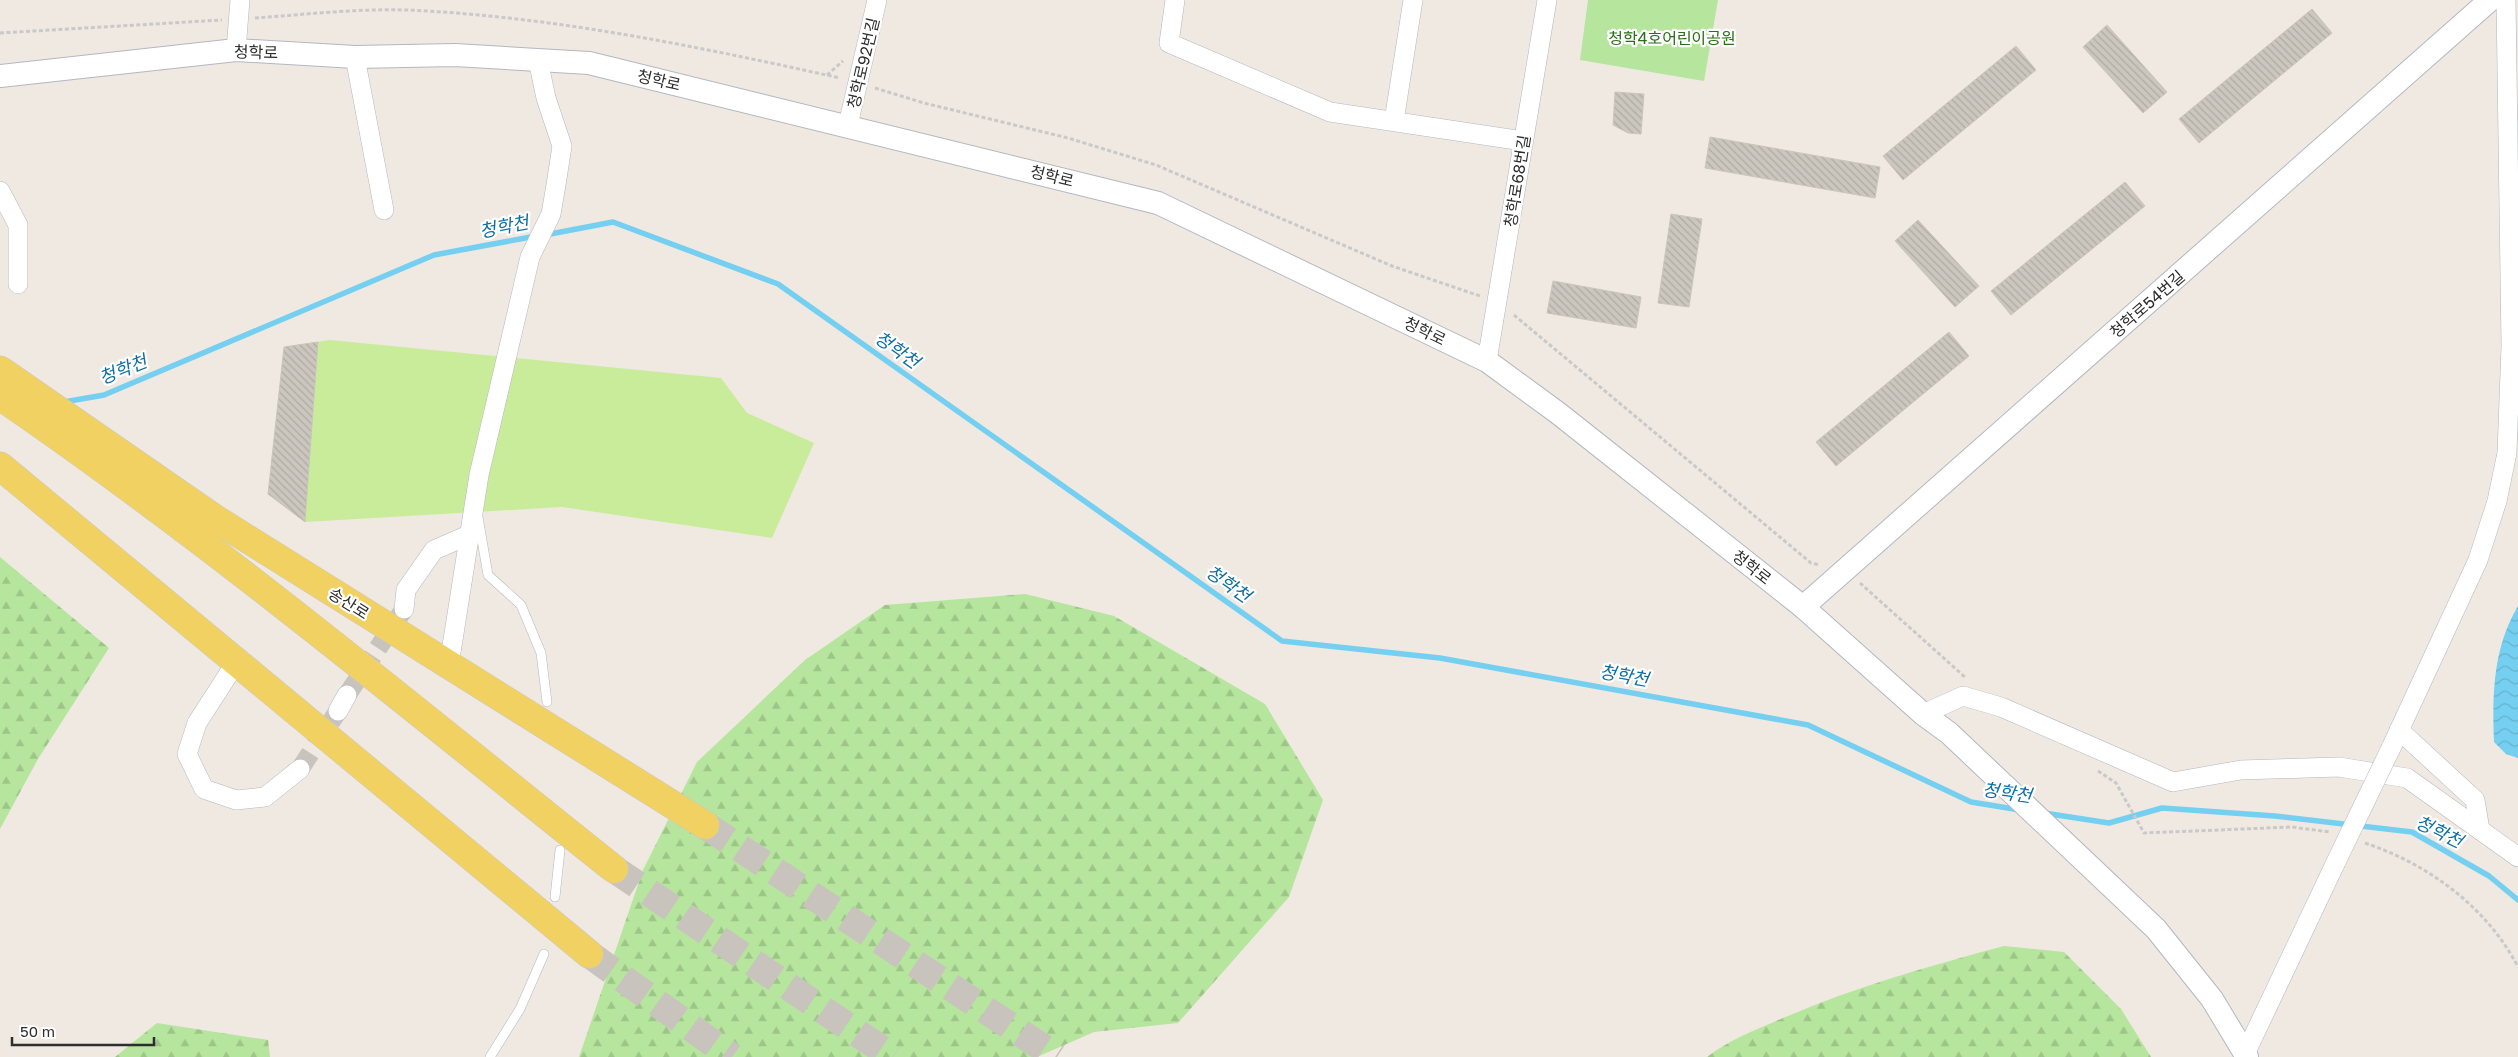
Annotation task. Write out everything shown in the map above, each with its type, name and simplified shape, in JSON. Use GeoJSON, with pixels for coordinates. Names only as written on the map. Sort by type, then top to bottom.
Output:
{"type":"FeatureCollection","features":[{"type":"Feature","properties":{"kind":"main road","name":"송산로"},"geometry":{"type":"LineString","coordinates":[[0,370],[272,597],[614,869]]}},
{"type":"Feature","properties":{"kind":"main road","name":"송산로"},"geometry":{"type":"LineString","coordinates":[[0,396],[77,436],[214,518],[706,825]]}},
{"type":"Feature","properties":{"kind":"main road"},"geometry":{"type":"LineString","coordinates":[[0,466],[589,954]]}},
{"type":"Feature","properties":{"kind":"street"},"geometry":{"type":"LineString","coordinates":[[236,50],[240,0]]}},
{"type":"Feature","properties":{"kind":"street","name":"청학로92번길"},"geometry":{"type":"LineString","coordinates":[[848,126],[877,0]]}},
{"type":"Feature","properties":{"kind":"street"},"geometry":{"type":"LineString","coordinates":[[1175,0],[1170,43],[1330,112],[1523,141]]}},
{"type":"Feature","properties":{"kind":"street"},"geometry":{"type":"LineString","coordinates":[[1394,121],[1413,0]]}},
{"type":"Feature","properties":{"kind":"street","name":"청학로68번길"},"geometry":{"type":"LineString","coordinates":[[1487,362],[1547,0]]}},
{"type":"Feature","properties":{"kind":"street"},"geometry":{"type":"LineString","coordinates":[[2247,1055],[2478,560],[2497,501],[2507,453],[2511,346],[2505,6]]}},
{"type":"Feature","properties":{"kind":"street","name":"청학로54번길"},"geometry":{"type":"LineString","coordinates":[[1803,607],[2505,6]]}},
{"type":"Feature","properties":{"kind":"street","name":"청학로"},"geometry":{"type":"LineString","coordinates":[[0,76],[236,50],[355,57],[455,55],[589,64],[1158,203],[1487,362],[1558,413],[1803,607],[1923,714],[1949,733],[2156,929],[2212,999],[2247,1055]]}},
{"type":"Feature","properties":{"kind":"street"},"geometry":{"type":"LineString","coordinates":[[355,57],[384,210]]}},
{"type":"Feature","properties":{"kind":"street"},"geometry":{"type":"LineString","coordinates":[[449,664],[471,534],[478,475],[530,257],[551,214],[562,146],[546,98],[538,60]]}},
{"type":"Feature","properties":{"kind":"street"},"geometry":{"type":"LineString","coordinates":[[0,192],[18,225],[18,284]]}},
{"type":"Feature","properties":{"kind":"street"},"geometry":{"type":"LineString","coordinates":[[404,608],[406,590],[434,550],[471,534]]}},
{"type":"Feature","properties":{"kind":"street"},"geometry":{"type":"LineString","coordinates":[[237,661],[196,723],[187,754],[204,788],[236,800],[265,797],[300,769]]}},
{"type":"Feature","properties":{"kind":"street"},"geometry":{"type":"LineString","coordinates":[[338,711],[347,695]]}},
{"type":"Feature","properties":{"kind":"street"},"geometry":{"type":"LineString","coordinates":[[1923,714],[1963,696],[2001,707],[2173,782],[2241,770],[2339,767],[2406,778],[2518,857]]}},
{"type":"Feature","properties":{"kind":"street"},"geometry":{"type":"LineString","coordinates":[[2399,730],[2475,800],[2480,830]]}},
{"type":"Feature","properties":{"kind":"lane"},"geometry":{"type":"LineString","coordinates":[[475,499],[488,575],[521,605],[541,653],[547,702]]}},
{"type":"Feature","properties":{"kind":"lane"},"geometry":{"type":"LineString","coordinates":[[555,897],[560,850]]}},
{"type":"Feature","properties":{"kind":"lane"},"geometry":{"type":"LineString","coordinates":[[490,1057],[520,1009],[544,954]]}},
{"type":"Feature","properties":{"kind":"path"},"geometry":{"type":"LineString","coordinates":[[2116,782],[2144,834]]}},
{"type":"Feature","properties":{"kind":"green space","name":"청학4호어린이공원"},"geometry":{"type":"Polygon","coordinates":[[[1588,0],[1718,0],[1704,81],[1580,60],[1588,0]]]}},
{"type":"Feature","properties":{"kind":"green space"},"geometry":{"type":"Polygon","coordinates":[[[330,340],[721,378],[747,413],[814,443],[772,538],[562,507],[305,522],[268,494],[284,347],[330,340]]]}},
{"type":"Feature","properties":{"kind":"green space"},"geometry":{"type":"Polygon","coordinates":[[[0,557],[109,648],[38,759],[0,829],[0,557]]]}},
{"type":"Feature","properties":{"kind":"green space"},"geometry":{"type":"Polygon","coordinates":[[[1025,594],[1114,616],[1265,704],[1323,800],[1289,897],[1178,1023],[1094,1032],[1037,1057],[579,1057],[643,870],[697,762],[805,660],[885,605],[1025,594]]]}},
{"type":"Feature","properties":{"kind":"green space"},"geometry":{"type":"Polygon","coordinates":[[[2004,946],[2064,952],[2121,1009],[2151,1057],[1707,1057],[1748,1033],[1830,999],[1916,971],[2004,946]]]}},
{"type":"Feature","properties":{"kind":"green space"},"geometry":{"type":"Polygon","coordinates":[[[157,1023],[268,1040],[270,1057],[115,1057],[157,1023]]]}},
{"type":"Feature","properties":{"kind":"water"},"geometry":{"type":"Polygon","coordinates":[[[2518,606],[2518,758],[2506,754],[2494,742],[2493,706],[2496,672],[2503,638],[2518,606]]]}},
{"type":"Feature","properties":{"kind":"building"},"geometry":{"type":"Polygon","coordinates":[[[2312,9],[2332,33],[2199,143],[2179,119],[2312,9]]]}},
{"type":"Feature","properties":{"kind":"building"},"geometry":{"type":"Polygon","coordinates":[[[2107,25],[2167,92],[2143,113],[2083,47],[2107,25]]]}},
{"type":"Feature","properties":{"kind":"building"},"geometry":{"type":"Polygon","coordinates":[[[2016,46],[2036,70],[1903,180],[1883,156],[2016,46]]]}},
{"type":"Feature","properties":{"kind":"building"},"geometry":{"type":"Polygon","coordinates":[[[1615,92],[1644,94],[1641,134],[1628,133],[1613,125],[1615,92]]]}},
{"type":"Feature","properties":{"kind":"building"},"geometry":{"type":"Polygon","coordinates":[[[1710,137],[1880,167],[1875,198],[1705,168],[1710,137]]]}},
{"type":"Feature","properties":{"kind":"building"},"geometry":{"type":"Polygon","coordinates":[[[2125,182],[2145,206],[2011,315],[1991,291],[2125,182]]]}},
{"type":"Feature","properties":{"kind":"building"},"geometry":{"type":"Polygon","coordinates":[[[1671,214],[1702,219],[1689,307],[1658,303],[1671,214]]]}},
{"type":"Feature","properties":{"kind":"building"},"geometry":{"type":"Polygon","coordinates":[[[1918,220],[1979,286],[1955,307],[1895,241],[1918,220]]]}},
{"type":"Feature","properties":{"kind":"building"},"geometry":{"type":"Polygon","coordinates":[[[1553,281],[1641,297],[1636,328],[1547,313],[1553,281]]]}},
{"type":"Feature","properties":{"kind":"building"},"geometry":{"type":"Polygon","coordinates":[[[1949,332],[1969,356],[1836,466],[1816,442],[1949,332]]]}},
{"type":"Feature","properties":{"kind":"building"},"geometry":{"type":"Polygon","coordinates":[[[318,342],[305,522],[268,494],[284,347],[318,342]]]}},
{"type":"Feature","properties":{"kind":"waterway","name":"청학천"},"geometry":{"type":"LineString","coordinates":[[545,235],[613,222],[778,284],[1282,641],[1440,658],[1808,725],[1971,802],[2020,810]]}},
{"type":"Feature","properties":{"kind":"waterway","name":"청학천"},"geometry":{"type":"LineString","coordinates":[[64,402],[104,395],[434,255],[536,236]]}},
{"type":"Feature","properties":{"kind":"waterway","name":"청학천"},"geometry":{"type":"LineString","coordinates":[[2044,813],[2109,823],[2162,808],[2275,816],[2412,832],[2489,876],[2518,900]]}},
{"type":"Feature","properties":{"kind":"tunnel"},"geometry":{"type":"LineString","coordinates":[[347,695],[404,609]]}},
{"type":"Feature","properties":{"kind":"tunnel"},"geometry":{"type":"LineString","coordinates":[[300,769],[338,711]]}},
{"type":"Feature","properties":{"kind":"tunnel"},"geometry":{"type":"LineString","coordinates":[[705,825],[1057,1057]]}},
{"type":"Feature","properties":{"kind":"tunnel"},"geometry":{"type":"LineString","coordinates":[[614,869],[893,1057]]}},
{"type":"Feature","properties":{"kind":"tunnel"},"geometry":{"type":"LineString","coordinates":[[589,954],[732,1057]]}}]}
